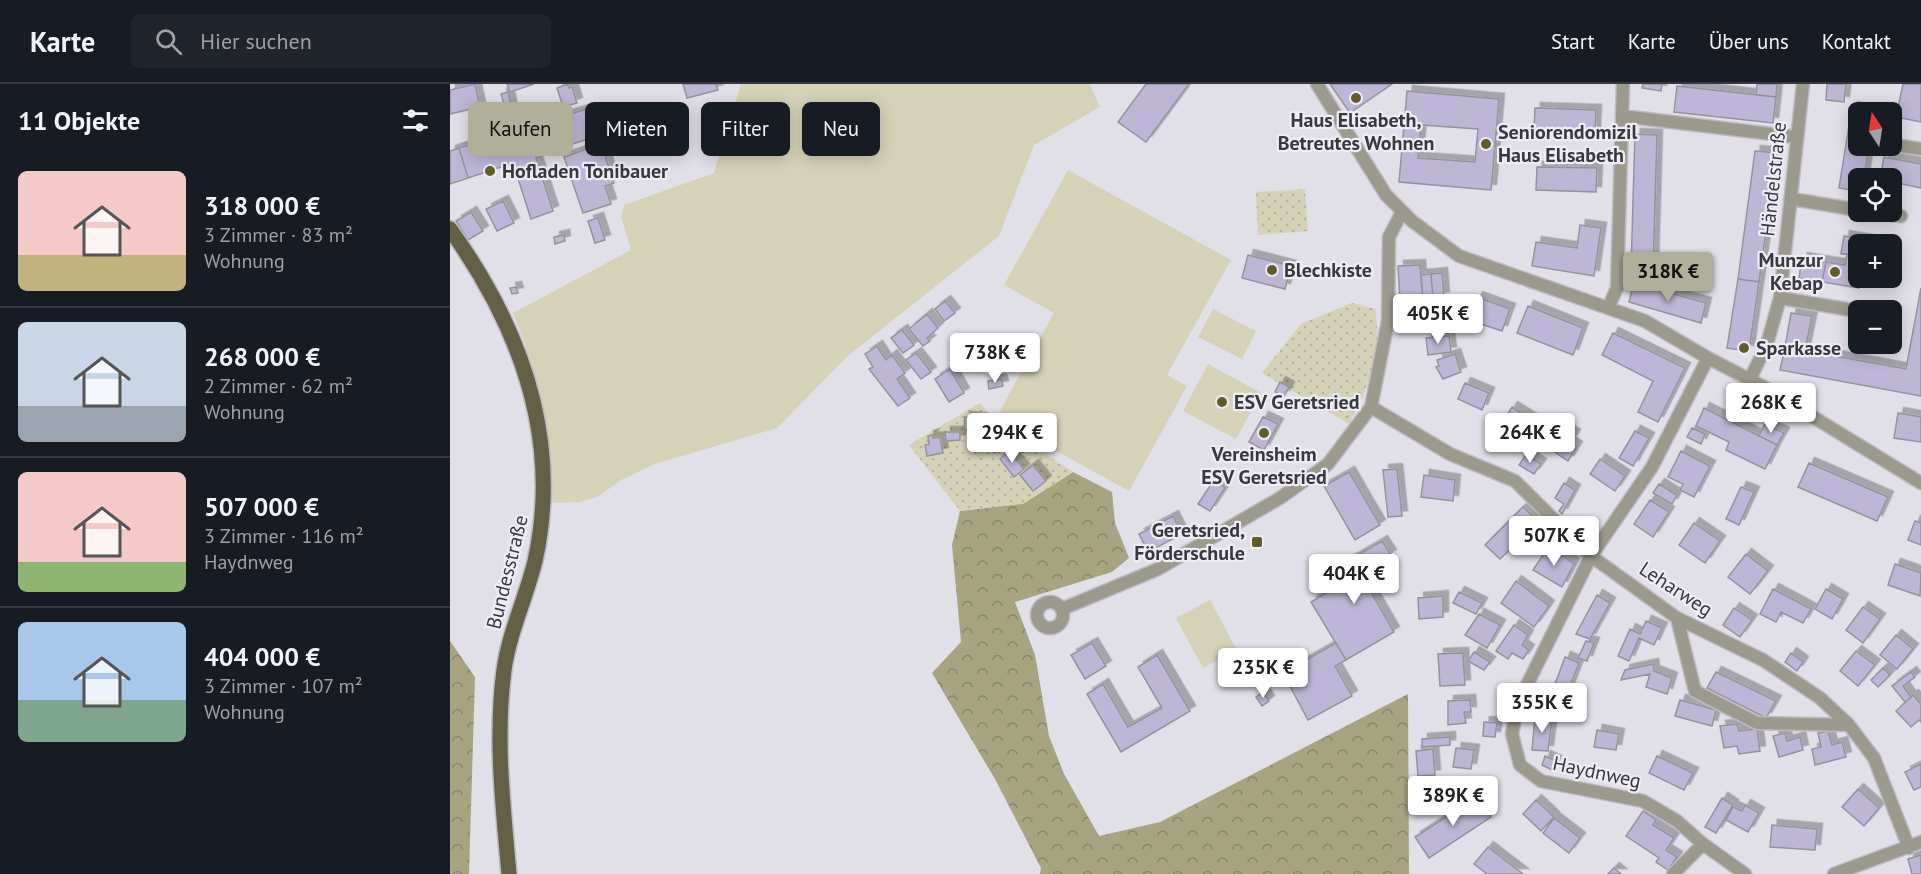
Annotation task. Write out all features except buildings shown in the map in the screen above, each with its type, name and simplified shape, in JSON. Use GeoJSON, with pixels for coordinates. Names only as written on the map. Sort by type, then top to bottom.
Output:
{"type":"FeatureCollection","features":[{"type":"Feature","properties":{"kind":"main road","name":"Bundesstraße"},"geometry":{"type":"LineString","coordinates":[[450,229],[467,253],[519,349],[537,412],[544,460],[543,511],[534,562],[504,668],[500,714],[502,789],[509,874]]}},
{"type":"Feature","properties":{"kind":"street"},"geometry":{"type":"LineString","coordinates":[[1317,84],[1386,195],[1402,212],[1459,256],[1609,306],[1671,334],[1921,483]]}},
{"type":"Feature","properties":{"kind":"street"},"geometry":{"type":"LineString","coordinates":[[1609,306],[1617,288],[1623,84]]}},
{"type":"Feature","properties":{"kind":"street","name":"Händelstraße"},"geometry":{"type":"LineString","coordinates":[[1750,380],[1767,344],[1780,298],[1803,84]]}},
{"type":"Feature","properties":{"kind":"street"},"geometry":{"type":"LineString","coordinates":[[1622,116],[1796,137]]}},
{"type":"Feature","properties":{"kind":"street"},"geometry":{"type":"LineString","coordinates":[[1902,146],[1921,149]]}},
{"type":"Feature","properties":{"kind":"street"},"geometry":{"type":"LineString","coordinates":[[1792,200],[1848,208]]}},
{"type":"Feature","properties":{"kind":"street"},"geometry":{"type":"LineString","coordinates":[[1062,609],[1158,569],[1280,498],[1328,464],[1371,407],[1388,321],[1389,237],[1402,212]]}},
{"type":"Feature","properties":{"kind":"street"},"geometry":{"type":"LineString","coordinates":[[1780,298],[1848,309]]}},
{"type":"Feature","properties":{"kind":"street","name":"Haydnweg"},"geometry":{"type":"LineString","coordinates":[[1708,358],[1652,467],[1591,556],[1518,703],[1512,734],[1520,765],[1541,781],[1642,801],[1677,821],[1702,844],[1745,874]]}},
{"type":"Feature","properties":{"kind":"street","name":"Leharweg"},"geometry":{"type":"LineString","coordinates":[[1371,407],[1450,454],[1515,481],[1591,556],[1677,618],[1763,660],[1820,698],[1850,725],[1874,759],[1909,848]]}},
{"type":"Feature","properties":{"kind":"street"},"geometry":{"type":"LineString","coordinates":[[1677,618],[1695,691],[1757,723],[1850,725]]}},
{"type":"Feature","properties":{"kind":"street"},"geometry":{"type":"LineString","coordinates":[[1834,874],[1921,842]]}},
{"type":"Feature","properties":{"kind":"street"},"geometry":{"type":"LineString","coordinates":[[1673,874],[1702,844]]}},
{"type":"Feature","properties":{"kind":"shaded area"},"geometry":{"type":"Polygon","coordinates":[[[741,84],[1090,84],[1100,107],[1034,145],[999,236],[849,355],[777,428],[655,464],[623,479],[597,497],[580,502],[551,503],[548,454],[541,406],[530,359],[513,313],[631,250],[621,217],[624,205],[714,173],[719,156],[790,156],[790,102],[736,102],[741,84]]]}},
{"type":"Feature","properties":{"kind":"shaded area"},"geometry":{"type":"Polygon","coordinates":[[[1068,170],[1231,260],[1167,375],[1187,386],[1129,491],[996,418],[1054,313],[1004,285],[1068,170]]]}},
{"type":"Feature","properties":{"kind":"shaded area"},"geometry":{"type":"Polygon","coordinates":[[[1305,189],[1308,231],[1258,235],[1256,192],[1305,189]]]}},
{"type":"Feature","properties":{"kind":"shaded area"},"geometry":{"type":"Polygon","coordinates":[[[1352,303],[1375,309],[1377,339],[1368,383],[1349,424],[1262,373],[1301,324],[1352,303]]]}},
{"type":"Feature","properties":{"kind":"shaded area"},"geometry":{"type":"Polygon","coordinates":[[[1213,309],[1256,331],[1242,359],[1198,337],[1213,309]]]}},
{"type":"Feature","properties":{"kind":"shaded area","name":"ESV Geretsried"},"geometry":{"type":"Polygon","coordinates":[[[1208,364],[1261,393],[1236,439],[1183,411],[1208,364]]]}},
{"type":"Feature","properties":{"kind":"shaded area"},"geometry":{"type":"Polygon","coordinates":[[[980,403],[997,423],[1073,472],[1023,504],[960,511],[909,445],[980,403]]]}},
{"type":"Feature","properties":{"kind":"shaded area"},"geometry":{"type":"Polygon","coordinates":[[[1210,600],[1237,650],[1203,668],[1176,618],[1210,600]]]}},
{"type":"Feature","properties":{"kind":"green space"},"geometry":{"type":"Polygon","coordinates":[[[1073,472],[1112,492],[1115,523],[1129,558],[1112,572],[1015,602],[1035,655],[1049,736],[1064,774],[1099,836],[1160,822],[1408,694],[1409,874],[1040,874],[1041,868],[995,779],[932,673],[961,642],[952,545],[960,511],[1024,503],[1073,472]]]}},
{"type":"Feature","properties":{"kind":"green space"},"geometry":{"type":"Polygon","coordinates":[[[450,641],[475,677],[469,874],[450,874],[450,641]]]}},
{"type":"Feature","properties":{"kind":"place","name":"Haus Elisabeth, Betreutes Wohnen"},"geometry":{"type":"Point","coordinates":[1356,98]}},
{"type":"Feature","properties":{"kind":"place","name":"Seniorendomizil Haus Elisabeth"},"geometry":{"type":"Point","coordinates":[1486,144]}},
{"type":"Feature","properties":{"kind":"place","name":"Hofladen Tonibauer"},"geometry":{"type":"Point","coordinates":[490,171]}},
{"type":"Feature","properties":{"kind":"place","name":"Blechkiste"},"geometry":{"type":"Point","coordinates":[1272,270]}},
{"type":"Feature","properties":{"kind":"place","name":"Munzur Kebap"},"geometry":{"type":"Point","coordinates":[1835,272]}},
{"type":"Feature","properties":{"kind":"place","name":"Sparkasse"},"geometry":{"type":"Point","coordinates":[1744,348]}},
{"type":"Feature","properties":{"kind":"place","name":"ESV Geretsried"},"geometry":{"type":"Point","coordinates":[1222,402]}},
{"type":"Feature","properties":{"kind":"place","name":"Vereinsheim ESV Geretsried"},"geometry":{"type":"Point","coordinates":[1264,433]}},
{"type":"Feature","properties":{"kind":"place","name":"Geretsried, Förderschule"},"geometry":{"type":"Point","coordinates":[1257,542]}}]}
